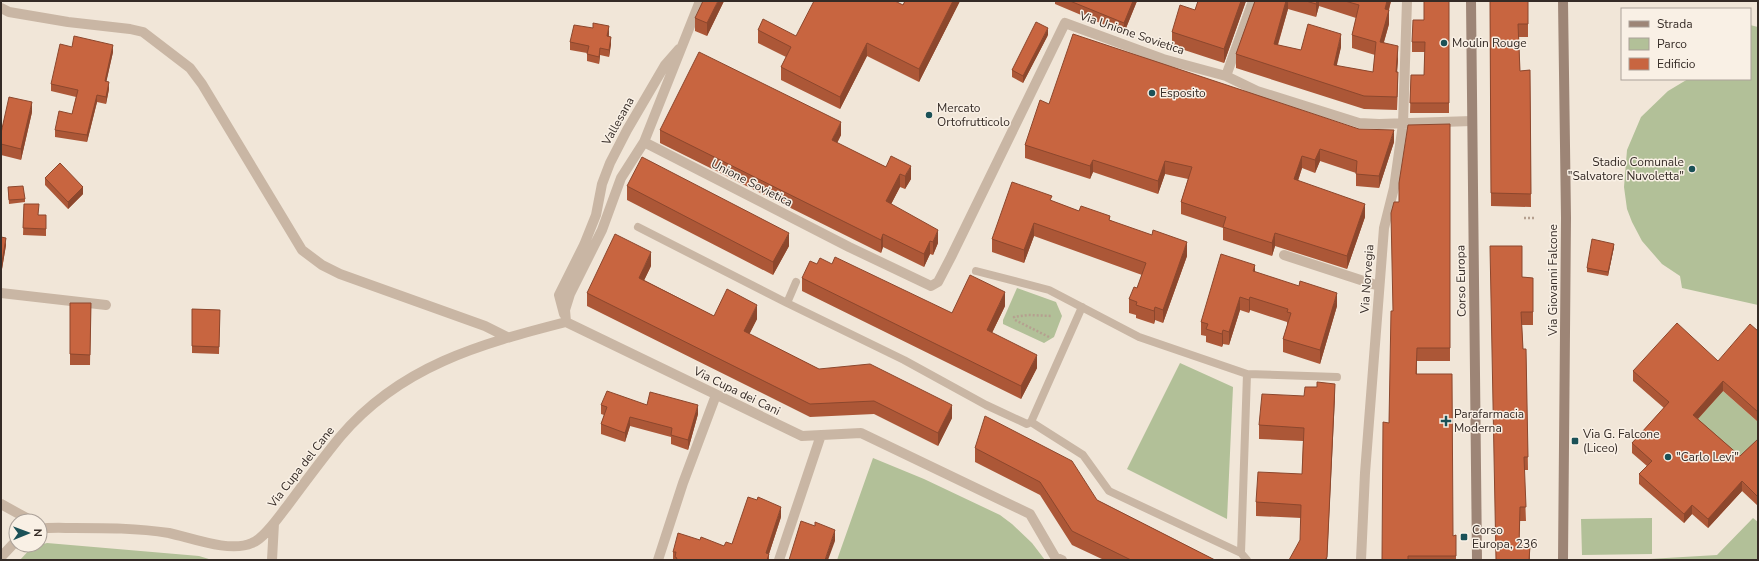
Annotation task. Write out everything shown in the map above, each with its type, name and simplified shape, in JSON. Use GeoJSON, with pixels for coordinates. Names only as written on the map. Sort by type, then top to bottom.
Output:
{"type":"FeatureCollection","features":[{"type":"Feature","properties":{"kind":"main road","name":"Corso Europa"},"geometry":{"type":"LineString","coordinates":[[1471,1],[1477,560]]}},
{"type":"Feature","properties":{"kind":"main road","name":"Via Giovanni Falcone"},"geometry":{"type":"LineString","coordinates":[[1563,1],[1566,310],[1563,560]]}},
{"type":"Feature","properties":{"kind":"street"},"geometry":{"type":"LineString","coordinates":[[566,322],[566,310],[570,294],[602,230],[621,178],[644,142],[700,1]]}},
{"type":"Feature","properties":{"kind":"street"},"geometry":{"type":"LineString","coordinates":[[1226,76],[1253,1]]}},
{"type":"Feature","properties":{"kind":"street","name":"Via Norvegia"},"geometry":{"type":"LineString","coordinates":[[1361,560],[1365,473],[1384,228],[1394,188],[1403,124],[1407,1]]}},
{"type":"Feature","properties":{"kind":"street"},"geometry":{"type":"LineString","coordinates":[[1,8],[9,12],[68,22],[130,29],[143,32],[190,68],[202,84],[302,250],[322,265],[340,274],[485,326],[507,337]]}},
{"type":"Feature","properties":{"kind":"street","name":"Via Unione Sovietica"},"geometry":{"type":"LineString","coordinates":[[849,247],[931,286],[938,282],[1065,23],[1162,59],[1226,76],[1257,91],[1359,123],[1403,124],[1472,122]]}},
{"type":"Feature","properties":{"kind":"street","name":"Vallesana"},"geometry":{"type":"LineString","coordinates":[[566,322],[559,295],[584,245],[596,215],[602,184],[610,163],[664,65],[685,42]]}},
{"type":"Feature","properties":{"kind":"street","name":"Unione Sovietica"},"geometry":{"type":"LineString","coordinates":[[644,142],[849,247]]}},
{"type":"Feature","properties":{"kind":"street"},"geometry":{"type":"LineString","coordinates":[[1284,255],[1379,286]]}},
{"type":"Feature","properties":{"kind":"street"},"geometry":{"type":"LineString","coordinates":[[1,293],[106,305]]}},
{"type":"Feature","properties":{"kind":"street","name":"Via Cupa del Cane"},"geometry":{"type":"LineString","coordinates":[[48,528],[126,528],[148,530],[233,547],[245,546],[255,542],[274,523],[341,435],[380,399],[421,370],[446,359],[507,337],[566,322]]}},
{"type":"Feature","properties":{"kind":"street","name":"Via Cupa dei Cani"},"geometry":{"type":"LineString","coordinates":[[566,322],[802,436],[861,433],[1030,514],[1055,557],[1062,560]]}},
{"type":"Feature","properties":{"kind":"street"},"geometry":{"type":"LineString","coordinates":[[658,560],[683,483],[716,395]]}},
{"type":"Feature","properties":{"kind":"street"},"geometry":{"type":"LineString","coordinates":[[779,560],[821,435]]}},
{"type":"Feature","properties":{"kind":"street"},"geometry":{"type":"LineString","coordinates":[[1,504],[17,513]]}},
{"type":"Feature","properties":{"kind":"street"},"geometry":{"type":"LineString","coordinates":[[272,560],[274,523]]}},
{"type":"Feature","properties":{"kind":"lane"},"geometry":{"type":"LineString","coordinates":[[638,227],[787,303],[904,360],[986,405],[1027,424],[1031,422],[1083,455],[1109,491],[1241,553],[1247,560]]}},
{"type":"Feature","properties":{"kind":"lane"},"geometry":{"type":"LineString","coordinates":[[976,271],[1049,290],[1138,337],[1247,374],[1337,377]]}},
{"type":"Feature","properties":{"kind":"lane"},"geometry":{"type":"LineString","coordinates":[[787,303],[796,282]]}},
{"type":"Feature","properties":{"kind":"lane"},"geometry":{"type":"LineString","coordinates":[[1031,422],[1082,308]]}},
{"type":"Feature","properties":{"kind":"lane"},"geometry":{"type":"LineString","coordinates":[[1241,553],[1247,374]]}},
{"type":"Feature","properties":{"kind":"path"},"geometry":{"type":"LineString","coordinates":[[1524,218],[1535,218]]}},
{"type":"Feature","properties":{"kind":"path"},"geometry":{"type":"LineString","coordinates":[[1049,338],[1015,320],[1014,317],[1028,315],[1052,316]]}},
{"type":"Feature","properties":{"kind":"green space","name":"Stadio Comunale \"Salvatore Nuvoletta\""},"geometry":{"type":"Polygon","coordinates":[[[1751,25],[1758,27],[1758,305],[1682,288],[1680,276],[1662,264],[1642,241],[1632,222],[1627,209],[1624,187],[1627,150],[1641,117],[1668,91],[1686,80],[1751,80],[1751,25]]]}},
{"type":"Feature","properties":{"kind":"green space"},"geometry":{"type":"Polygon","coordinates":[[[1017,288],[1056,302],[1062,316],[1054,337],[1044,343],[1003,324],[1003,320],[1017,288]]]}},
{"type":"Feature","properties":{"kind":"green space"},"geometry":{"type":"Polygon","coordinates":[[[1180,363],[1233,387],[1227,519],[1127,469],[1180,363]]]}},
{"type":"Feature","properties":{"kind":"green space"},"geometry":{"type":"Polygon","coordinates":[[[1723,391],[1758,422],[1758,448],[1740,465],[1693,424],[1723,391]]]}},
{"type":"Feature","properties":{"kind":"green space"},"geometry":{"type":"Polygon","coordinates":[[[873,458],[924,479],[1000,515],[1032,543],[1045,560],[837,560],[873,458]]]}},
{"type":"Feature","properties":{"kind":"green space"},"geometry":{"type":"Polygon","coordinates":[[[1652,518],[1652,554],[1582,555],[1581,519],[1652,518]]]}},
{"type":"Feature","properties":{"kind":"green space"},"geometry":{"type":"Polygon","coordinates":[[[1753,518],[1758,522],[1758,560],[1632,560],[1717,555],[1753,518]]]}},
{"type":"Feature","properties":{"kind":"green space"},"geometry":{"type":"Polygon","coordinates":[[[48,543],[199,556],[212,560],[20,560],[26,553],[48,553],[48,543]]]}},
{"type":"Feature","properties":{"kind":"building"},"geometry":{"type":"Polygon","coordinates":[[[703,1],[718,1],[707,23],[695,18],[703,1]]]}},
{"type":"Feature","properties":{"kind":"building"},"geometry":{"type":"Polygon","coordinates":[[[814,1],[895,1],[903,5],[905,1],[953,1],[919,69],[867,43],[840,97],[781,67],[791,47],[758,30],[763,19],[796,36],[814,1]]]}},
{"type":"Feature","properties":{"kind":"building"},"geometry":{"type":"Polygon","coordinates":[[[1070,1],[1133,1],[1124,23],[1070,1]]]}},
{"type":"Feature","properties":{"kind":"building"},"geometry":{"type":"Polygon","coordinates":[[[1198,1],[1241,1],[1224,49],[1172,32],[1180,5],[1195,10],[1198,1]]]}},
{"type":"Feature","properties":{"kind":"building"},"geometry":{"type":"Polygon","coordinates":[[[1255,1],[1286,1],[1274,44],[1301,50],[1308,24],[1341,34],[1334,65],[1373,72],[1376,42],[1352,35],[1359,5],[1345,1],[1387,1],[1385,9],[1389,10],[1380,42],[1398,46],[1396,72],[1398,72],[1397,97],[1364,96],[1236,54],[1255,1]]]}},
{"type":"Feature","properties":{"kind":"building"},"geometry":{"type":"Polygon","coordinates":[[[1306,1],[1317,1],[1316,4],[1306,1]]]}},
{"type":"Feature","properties":{"kind":"building"},"geometry":{"type":"Polygon","coordinates":[[[1424,1],[1449,1],[1449,103],[1410,103],[1411,75],[1424,75],[1425,42],[1412,42],[1413,20],[1424,20],[1424,1]]]}},
{"type":"Feature","properties":{"kind":"building"},"geometry":{"type":"Polygon","coordinates":[[[1490,1],[1528,1],[1528,24],[1518,24],[1520,71],[1530,70],[1531,194],[1491,193],[1490,1]]]}},
{"type":"Feature","properties":{"kind":"building"},"geometry":{"type":"Polygon","coordinates":[[[1036,22],[1048,28],[1023,76],[1012,70],[1036,22]]]}},
{"type":"Feature","properties":{"kind":"building"},"geometry":{"type":"Polygon","coordinates":[[[593,23],[609,26],[607,36],[611,37],[609,50],[600,48],[599,57],[587,54],[589,46],[570,42],[574,25],[593,28],[593,23]]]}},
{"type":"Feature","properties":{"kind":"building"},"geometry":{"type":"Polygon","coordinates":[[[1073,34],[1359,129],[1394,130],[1379,176],[1356,174],[1357,161],[1320,149],[1315,160],[1302,156],[1294,179],[1365,204],[1347,256],[1275,233],[1272,243],[1223,227],[1226,217],[1181,202],[1192,167],[1165,161],[1158,181],[1093,160],[1090,166],[1025,145],[1040,100],[1049,104],[1073,34]]]}},
{"type":"Feature","properties":{"kind":"building"},"geometry":{"type":"Polygon","coordinates":[[[74,36],[113,45],[105,81],[109,82],[106,97],[97,95],[87,135],[55,130],[59,111],[72,114],[78,90],[51,84],[60,44],[72,47],[74,36]]]}},
{"type":"Feature","properties":{"kind":"building"},"geometry":{"type":"Polygon","coordinates":[[[699,52],[841,122],[832,140],[886,167],[891,156],[911,166],[905,176],[900,174],[886,201],[938,230],[933,242],[930,241],[924,254],[883,234],[881,240],[660,130],[699,52]]]}},
{"type":"Feature","properties":{"kind":"building"},"geometry":{"type":"Polygon","coordinates":[[[9,97],[32,102],[21,149],[1,144],[1,133],[9,97]]]}},
{"type":"Feature","properties":{"kind":"building"},"geometry":{"type":"Polygon","coordinates":[[[1450,124],[1450,348],[1417,348],[1416,374],[1452,374],[1453,536],[1456,535],[1456,556],[1408,556],[1408,560],[1382,560],[1383,422],[1389,423],[1391,311],[1393,311],[1391,213],[1394,202],[1399,202],[1399,183],[1408,125],[1450,124]]]}},
{"type":"Feature","properties":{"kind":"building"},"geometry":{"type":"Polygon","coordinates":[[[642,157],[789,233],[773,262],[627,186],[642,157]]]}},
{"type":"Feature","properties":{"kind":"building"},"geometry":{"type":"Polygon","coordinates":[[[60,163],[83,187],[68,202],[45,178],[60,163]]]}},
{"type":"Feature","properties":{"kind":"building"},"geometry":{"type":"Polygon","coordinates":[[[1012,182],[1052,196],[1050,200],[1079,211],[1081,206],[1110,216],[1109,220],[1152,235],[1153,230],[1187,242],[1163,310],[1155,307],[1154,311],[1136,305],[1137,302],[1129,299],[1134,287],[1137,288],[1146,263],[1034,223],[1024,250],[992,239],[1012,182]]]}},
{"type":"Feature","properties":{"kind":"building"},"geometry":{"type":"Polygon","coordinates":[[[23,186],[25,199],[9,200],[8,187],[23,186]]]}},
{"type":"Feature","properties":{"kind":"building"},"geometry":{"type":"Polygon","coordinates":[[[24,204],[39,204],[38,215],[46,215],[46,229],[23,228],[24,204]]]}},
{"type":"Feature","properties":{"kind":"building"},"geometry":{"type":"Polygon","coordinates":[[[615,234],[651,252],[639,278],[714,316],[727,289],[757,305],[744,331],[819,369],[870,364],[952,405],[938,433],[874,401],[810,404],[587,293],[615,234]]]}},
{"type":"Feature","properties":{"kind":"building"},"geometry":{"type":"Polygon","coordinates":[[[1,237],[6,238],[2,262],[1,262],[1,237]]]}},
{"type":"Feature","properties":{"kind":"building"},"geometry":{"type":"Polygon","coordinates":[[[1592,239],[1614,244],[1608,272],[1587,268],[1592,239]]]}},
{"type":"Feature","properties":{"kind":"building"},"geometry":{"type":"Polygon","coordinates":[[[1490,246],[1522,246],[1522,277],[1533,278],[1533,312],[1521,312],[1523,349],[1526,349],[1528,457],[1524,457],[1526,507],[1520,507],[1519,545],[1530,546],[1529,560],[1496,560],[1490,246]]]}},
{"type":"Feature","properties":{"kind":"building"},"geometry":{"type":"Polygon","coordinates":[[[1221,254],[1255,265],[1253,271],[1299,286],[1300,281],[1337,293],[1320,350],[1283,339],[1291,313],[1287,312],[1288,309],[1250,297],[1249,300],[1240,297],[1229,332],[1223,330],[1222,334],[1206,329],[1208,324],[1201,322],[1221,254]]]}},
{"type":"Feature","properties":{"kind":"building"},"geometry":{"type":"Polygon","coordinates":[[[835,257],[952,313],[970,275],[1005,292],[987,330],[1037,355],[1021,386],[802,278],[810,261],[817,264],[820,258],[832,264],[835,257]]]}},
{"type":"Feature","properties":{"kind":"building"},"geometry":{"type":"Polygon","coordinates":[[[70,303],[91,303],[90,355],[70,354],[70,303]]]}},
{"type":"Feature","properties":{"kind":"building"},"geometry":{"type":"Polygon","coordinates":[[[192,309],[220,310],[219,347],[192,346],[192,309]]]}},
{"type":"Feature","properties":{"kind":"building"},"geometry":{"type":"Polygon","coordinates":[[[1677,323],[1718,361],[1750,324],[1758,331],[1758,412],[1723,381],[1693,415],[1740,456],[1758,439],[1758,497],[1742,481],[1708,519],[1692,505],[1684,514],[1639,474],[1652,461],[1632,443],[1669,402],[1633,371],[1677,323]]]}},
{"type":"Feature","properties":{"kind":"building"},"geometry":{"type":"Polygon","coordinates":[[[1317,382],[1335,384],[1327,557],[1325,560],[1289,560],[1300,540],[1301,505],[1256,502],[1258,472],[1302,474],[1304,428],[1259,425],[1262,394],[1304,396],[1305,387],[1317,387],[1317,382]]]}},
{"type":"Feature","properties":{"kind":"building"},"geometry":{"type":"Polygon","coordinates":[[[607,391],[647,405],[650,392],[698,405],[688,440],[671,435],[672,428],[630,417],[625,433],[601,424],[607,407],[601,405],[607,391]]]}},
{"type":"Feature","properties":{"kind":"building"},"geometry":{"type":"Polygon","coordinates":[[[985,416],[1072,461],[1097,500],[1215,560],[1131,560],[1072,531],[1040,482],[975,448],[985,416]]]}},
{"type":"Feature","properties":{"kind":"building"},"geometry":{"type":"Polygon","coordinates":[[[748,497],[757,500],[758,497],[781,507],[766,553],[769,554],[767,560],[676,560],[676,552],[673,552],[678,533],[700,540],[701,537],[724,546],[726,542],[732,544],[748,497]]]}},
{"type":"Feature","properties":{"kind":"building"},"geometry":{"type":"Polygon","coordinates":[[[801,521],[815,526],[815,522],[835,530],[825,560],[789,560],[801,521]]]}},
{"type":"Feature","properties":{"kind":"place","name":"Moulin Rouge"},"geometry":{"type":"Point","coordinates":[1444,43]}},
{"type":"Feature","properties":{"kind":"place","name":"Esposito"},"geometry":{"type":"Point","coordinates":[1152,93]}},
{"type":"Feature","properties":{"kind":"place","name":"Mercato Ortofrutticolo"},"geometry":{"type":"Point","coordinates":[929,115]}},
{"type":"Feature","properties":{"kind":"place","name":"Stadio Comunale \"Salvatore Nuvoletta\""},"geometry":{"type":"Point","coordinates":[1692,169]}},
{"type":"Feature","properties":{"kind":"place","name":"Parafarmacia Moderna"},"geometry":{"type":"Point","coordinates":[1446,421]}},
{"type":"Feature","properties":{"kind":"place","name":"Via G. Falcone (Liceo)"},"geometry":{"type":"Point","coordinates":[1575,441]}},
{"type":"Feature","properties":{"kind":"place","name":"\"Carlo Levi\""},"geometry":{"type":"Point","coordinates":[1668,457]}},
{"type":"Feature","properties":{"kind":"place","name":"Corso Europa, 236"},"geometry":{"type":"Point","coordinates":[1464,537]}}]}
